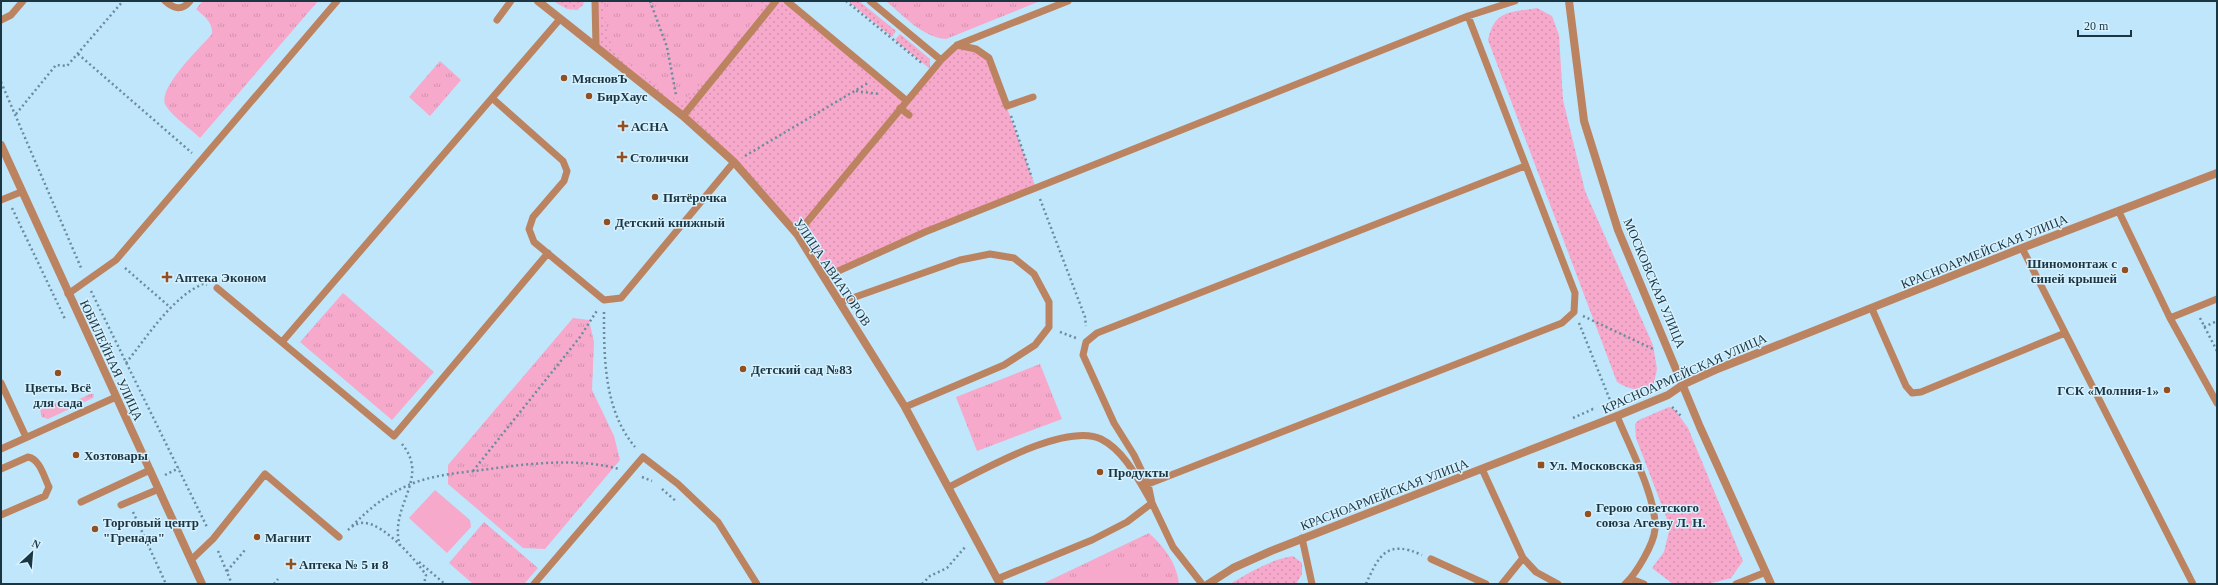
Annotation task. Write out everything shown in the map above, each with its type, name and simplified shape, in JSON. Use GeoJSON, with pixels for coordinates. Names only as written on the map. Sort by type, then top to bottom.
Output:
{"type":"FeatureCollection","features":[{"type":"Feature","properties":{"kind":"street","name":"УЛИЦА АВИАТОРОВ"},"geometry":{"type":"LineString","coordinates":[[538,1],[681,114],[734,162],[797,234],[841,302],[905,407],[998,582]]}},
{"type":"Feature","properties":{"kind":"street","name":"МОСКОВСКАЯ УЛИЦА"},"geometry":{"type":"LineString","coordinates":[[1569,1],[1584,121],[1618,230],[1684,384],[1700,427],[1771,584]]}},
{"type":"Feature","properties":{"kind":"street","name":"ЮБИЛЕЙНАЯ УЛИЦА"},"geometry":{"type":"LineString","coordinates":[[1,145],[21,192],[202,584]]}},
{"type":"Feature","properties":{"kind":"street","name":"КРАСНОАРМЕЙСКАЯ УЛИЦА"},"geometry":{"type":"LineString","coordinates":[[1208,584],[1233,568],[1302,538],[1617,416],[1668,395],[1684,384],[1715,370],[1872,309],[2022,248],[2119,212],[2217,173]]}},
{"type":"Feature","properties":{"kind":"lane"},"geometry":{"type":"LineString","coordinates":[[1,20],[11,15],[23,1]]}},
{"type":"Feature","properties":{"kind":"lane"},"geometry":{"type":"LineString","coordinates":[[165,1],[173,8],[186,6],[190,1]]}},
{"type":"Feature","properties":{"kind":"lane"},"geometry":{"type":"LineString","coordinates":[[68,294],[116,260],[337,1]]}},
{"type":"Feature","properties":{"kind":"lane"},"geometry":{"type":"LineString","coordinates":[[497,20],[511,1]]}},
{"type":"Feature","properties":{"kind":"lane"},"geometry":{"type":"LineString","coordinates":[[595,1],[596,47]]}},
{"type":"Feature","properties":{"kind":"lane"},"geometry":{"type":"LineString","coordinates":[[681,114],[776,1]]}},
{"type":"Feature","properties":{"kind":"lane"},"geometry":{"type":"LineString","coordinates":[[787,1],[907,101]]}},
{"type":"Feature","properties":{"kind":"lane"},"geometry":{"type":"LineString","coordinates":[[870,1],[941,60]]}},
{"type":"Feature","properties":{"kind":"lane"},"geometry":{"type":"LineString","coordinates":[[797,234],[900,108],[941,60],[957,45],[1068,1]]}},
{"type":"Feature","properties":{"kind":"lane"},"geometry":{"type":"LineString","coordinates":[[825,277],[925,232],[1468,16],[1515,1]]}},
{"type":"Feature","properties":{"kind":"lane"},"geometry":{"type":"LineString","coordinates":[[1148,484],[1562,323],[1574,312],[1575,293],[1468,16]]}},
{"type":"Feature","properties":{"kind":"lane"},"geometry":{"type":"LineString","coordinates":[[282,342],[560,19]]}},
{"type":"Feature","properties":{"kind":"lane"},"geometry":{"type":"LineString","coordinates":[[957,45],[976,49],[989,58],[1007,106],[1033,97]]}},
{"type":"Feature","properties":{"kind":"lane"},"geometry":{"type":"LineString","coordinates":[[492,98],[563,161],[567,171],[564,181],[533,217],[529,229],[534,242],[604,300],[621,298],[734,162]]}},
{"type":"Feature","properties":{"kind":"lane"},"geometry":{"type":"LineString","coordinates":[[900,108],[909,115]]}},
{"type":"Feature","properties":{"kind":"lane"},"geometry":{"type":"LineString","coordinates":[[1152,502],[1148,484],[1134,455],[1114,423],[1083,355],[1086,342],[1097,333],[1525,166]]}},
{"type":"Feature","properties":{"kind":"lane"},"geometry":{"type":"LineString","coordinates":[[4,199],[21,192]]}},
{"type":"Feature","properties":{"kind":"lane"},"geometry":{"type":"LineString","coordinates":[[2119,212],[2170,318],[2217,403]]}},
{"type":"Feature","properties":{"kind":"lane"},"geometry":{"type":"LineString","coordinates":[[2022,248],[2193,584]]}},
{"type":"Feature","properties":{"kind":"lane"},"geometry":{"type":"LineString","coordinates":[[217,288],[394,436],[548,253]]}},
{"type":"Feature","properties":{"kind":"lane"},"geometry":{"type":"LineString","coordinates":[[841,302],[960,260],[990,254],[1014,258],[1034,274],[1049,302],[1049,327],[1035,345],[1004,365],[905,407]]}},
{"type":"Feature","properties":{"kind":"lane"},"geometry":{"type":"LineString","coordinates":[[2170,318],[2217,299]]}},
{"type":"Feature","properties":{"kind":"lane"},"geometry":{"type":"LineString","coordinates":[[1872,309],[1906,386],[1912,393],[1921,392],[2065,333]]}},
{"type":"Feature","properties":{"kind":"lane"},"geometry":{"type":"LineString","coordinates":[[1,383],[26,438]]}},
{"type":"Feature","properties":{"kind":"lane"},"geometry":{"type":"LineString","coordinates":[[1,449],[116,397]]}},
{"type":"Feature","properties":{"kind":"lane"},"geometry":{"type":"LineString","coordinates":[[1617,416],[1645,484],[1652,505],[1655,529],[1648,551],[1631,578],[1625,584]]}},
{"type":"Feature","properties":{"kind":"lane"},"geometry":{"type":"LineString","coordinates":[[948,487],[1040,444],[1063,436],[1084,434],[1101,439],[1118,452],[1134,471],[1152,502],[1173,547],[1202,584]]}},
{"type":"Feature","properties":{"kind":"lane"},"geometry":{"type":"LineString","coordinates":[[1,469],[28,457],[33,458],[37,462],[49,487],[45,496],[1,515]]}},
{"type":"Feature","properties":{"kind":"lane"},"geometry":{"type":"LineString","coordinates":[[534,584],[644,457],[678,484],[718,522],[757,584]]}},
{"type":"Feature","properties":{"kind":"lane"},"geometry":{"type":"LineString","coordinates":[[1482,469],[1522,558],[1536,572],[1558,584]]}},
{"type":"Feature","properties":{"kind":"lane"},"geometry":{"type":"LineString","coordinates":[[80,502],[150,470]]}},
{"type":"Feature","properties":{"kind":"lane"},"geometry":{"type":"LineString","coordinates":[[191,560],[213,539],[266,474],[339,537]]}},
{"type":"Feature","properties":{"kind":"lane"},"geometry":{"type":"LineString","coordinates":[[121,505],[159,489]]}},
{"type":"Feature","properties":{"kind":"lane"},"geometry":{"type":"LineString","coordinates":[[998,582],[1127,522],[1152,502]]}},
{"type":"Feature","properties":{"kind":"lane"},"geometry":{"type":"LineString","coordinates":[[1302,538],[1312,584]]}},
{"type":"Feature","properties":{"kind":"lane"},"geometry":{"type":"LineString","coordinates":[[1502,584],[1522,558]]}},
{"type":"Feature","properties":{"kind":"lane"},"geometry":{"type":"LineString","coordinates":[[1431,559],[1486,584]]}},
{"type":"Feature","properties":{"kind":"lane"},"geometry":{"type":"LineString","coordinates":[[1736,584],[1766,572]]}},
{"type":"Feature","properties":{"kind":"lane"},"geometry":{"type":"LineString","coordinates":[[1631,578],[1644,584]]}},
{"type":"Feature","properties":{"kind":"path"},"geometry":{"type":"LineString","coordinates":[[16,114],[56,65],[67,66],[123,1]]}},
{"type":"Feature","properties":{"kind":"path"},"geometry":{"type":"LineString","coordinates":[[650,1],[667,47],[681,114]]}},
{"type":"Feature","properties":{"kind":"path"},"geometry":{"type":"LineString","coordinates":[[846,1],[932,71]]}},
{"type":"Feature","properties":{"kind":"path"},"geometry":{"type":"LineString","coordinates":[[78,54],[201,161]]}},
{"type":"Feature","properties":{"kind":"path"},"geometry":{"type":"LineString","coordinates":[[734,162],[879,77]]}},
{"type":"Feature","properties":{"kind":"path"},"geometry":{"type":"LineString","coordinates":[[1,82],[87,282],[213,539],[232,584]]}},
{"type":"Feature","properties":{"kind":"path"},"geometry":{"type":"LineString","coordinates":[[1007,106],[1036,188],[1085,317],[1086,342],[1049,327]]}},
{"type":"Feature","properties":{"kind":"path"},"geometry":{"type":"LineString","coordinates":[[4,199],[68,327]]}},
{"type":"Feature","properties":{"kind":"path"},"geometry":{"type":"LineString","coordinates":[[116,260],[172,308]]}},
{"type":"Feature","properties":{"kind":"path"},"geometry":{"type":"LineString","coordinates":[[126,363],[190,289],[203,284],[217,288]]}},
{"type":"Feature","properties":{"kind":"path"},"geometry":{"type":"LineString","coordinates":[[604,300],[604,343],[608,394],[624,435],[644,457]]}},
{"type":"Feature","properties":{"kind":"path"},"geometry":{"type":"LineString","coordinates":[[473,471],[580,337],[604,300]]}},
{"type":"Feature","properties":{"kind":"path"},"geometry":{"type":"LineString","coordinates":[[1574,312],[1658,351]]}},
{"type":"Feature","properties":{"kind":"path"},"geometry":{"type":"LineString","coordinates":[[1574,312],[1613,406]]}},
{"type":"Feature","properties":{"kind":"path"},"geometry":{"type":"LineString","coordinates":[[2217,321],[2204,327],[2217,351]]}},
{"type":"Feature","properties":{"kind":"path"},"geometry":{"type":"LineString","coordinates":[[394,436],[403,445],[412,458],[411,484],[399,515],[396,533],[400,546]]}},
{"type":"Feature","properties":{"kind":"path"},"geometry":{"type":"LineString","coordinates":[[339,537],[378,501],[411,484],[448,474],[473,471],[568,463],[614,467],[652,481],[679,504]]}},
{"type":"Feature","properties":{"kind":"path"},"geometry":{"type":"LineString","coordinates":[[129,502],[166,584]]}},
{"type":"Feature","properties":{"kind":"path"},"geometry":{"type":"LineString","coordinates":[[352,526],[364,522],[375,525],[445,584]]}},
{"type":"Feature","properties":{"kind":"path"},"geometry":{"type":"LineString","coordinates":[[922,584],[930,576],[947,568],[974,536]]}},
{"type":"Feature","properties":{"kind":"path"},"geometry":{"type":"LineString","coordinates":[[1366,584],[1376,562],[1387,550],[1400,548],[1431,559]]}},
{"type":"Feature","properties":{"kind":"path"},"geometry":{"type":"LineString","coordinates":[[227,571],[245,550]]}},
{"type":"Feature","properties":{"kind":"path"},"geometry":{"type":"LineString","coordinates":[[415,559],[426,575],[424,584]]}},
{"type":"Feature","properties":{"kind":"path"},"geometry":{"type":"LineString","coordinates":[[274,584],[278,579]]}},
{"type":"Feature","properties":{"kind":"green space"},"geometry":{"type":"Polygon","coordinates":[[[203,1],[318,1],[200,138],[169,110],[164,99],[167,90],[181,69],[212,34],[211,26],[205,17],[196,9],[203,1]]]}},
{"type":"Feature","properties":{"kind":"green space"},"geometry":{"type":"Polygon","coordinates":[[[553,1],[584,1],[583,5],[577,10],[567,9],[553,1]]]}},
{"type":"Feature","properties":{"kind":"green space"},"geometry":{"type":"Polygon","coordinates":[[[595,1],[787,1],[907,101],[957,45],[976,49],[989,58],[1036,188],[825,277],[797,234],[734,162],[596,47],[595,1]]]}},
{"type":"Feature","properties":{"kind":"green space"},"geometry":{"type":"Polygon","coordinates":[[[604,1],[761,2],[757,16],[713,72],[684,100],[677,100],[628,64],[614,49],[607,32],[604,1]]]}},
{"type":"Feature","properties":{"kind":"green space"},"geometry":{"type":"Polygon","coordinates":[[[848,1],[859,1],[896,31],[892,37],[848,1]]]}},
{"type":"Feature","properties":{"kind":"green space"},"geometry":{"type":"Polygon","coordinates":[[[886,1],[1040,1],[946,39],[921,30],[886,1]]]}},
{"type":"Feature","properties":{"kind":"green space"},"geometry":{"type":"Polygon","coordinates":[[[1537,8],[1552,16],[1559,35],[1563,100],[1585,191],[1653,345],[1657,369],[1653,387],[1634,389],[1617,382],[1488,40],[1495,23],[1505,14],[1537,8]]]}},
{"type":"Feature","properties":{"kind":"green space"},"geometry":{"type":"Polygon","coordinates":[[[900,34],[930,59],[930,69],[895,40],[900,34]]]}},
{"type":"Feature","properties":{"kind":"green space"},"geometry":{"type":"Polygon","coordinates":[[[440,61],[461,80],[430,116],[409,97],[440,61]]]}},
{"type":"Feature","properties":{"kind":"green space"},"geometry":{"type":"Polygon","coordinates":[[[343,293],[434,372],[392,420],[300,342],[343,293]]]}},
{"type":"Feature","properties":{"kind":"green space"},"geometry":{"type":"Polygon","coordinates":[[[573,318],[589,320],[594,342],[592,390],[614,436],[620,460],[545,549],[523,548],[448,484],[448,465],[573,318]]]}},
{"type":"Feature","properties":{"kind":"green space"},"geometry":{"type":"Polygon","coordinates":[[[1040,364],[1062,419],[977,451],[956,397],[1040,364]]]}},
{"type":"Feature","properties":{"kind":"green space"},"geometry":{"type":"Polygon","coordinates":[[[90,394],[94,394],[93,398],[48,419],[42,417],[40,410],[61,400],[65,406],[90,394]]]}},
{"type":"Feature","properties":{"kind":"green space"},"geometry":{"type":"Polygon","coordinates":[[[1669,407],[1675,410],[1688,428],[1743,561],[1731,578],[1708,584],[1673,584],[1652,568],[1664,552],[1670,527],[1636,438],[1635,424],[1639,420],[1669,407]]]}},
{"type":"Feature","properties":{"kind":"green space"},"geometry":{"type":"Polygon","coordinates":[[[435,490],[470,520],[471,527],[447,553],[409,518],[435,490]]]}},
{"type":"Feature","properties":{"kind":"green space"},"geometry":{"type":"Polygon","coordinates":[[[484,522],[538,568],[524,584],[473,584],[449,563],[484,522]]]}},
{"type":"Feature","properties":{"kind":"green space"},"geometry":{"type":"Polygon","coordinates":[[[1149,533],[1160,544],[1173,562],[1179,584],[1042,584],[1149,533]]]}},
{"type":"Feature","properties":{"kind":"green space"},"geometry":{"type":"Polygon","coordinates":[[[1293,556],[1302,563],[1302,574],[1296,584],[1230,584],[1268,563],[1293,556]]]}},
{"type":"Feature","properties":{"kind":"green space"},"geometry":{"type":"Polygon","coordinates":[[[1118,561],[1130,583],[1082,584],[1080,581],[1118,561]]]}},
{"type":"Feature","properties":{"kind":"place","name":"МясновЪ"},"geometry":{"type":"Point","coordinates":[564,78]}},
{"type":"Feature","properties":{"kind":"place","name":"БирХаус"},"geometry":{"type":"Point","coordinates":[589,96]}},
{"type":"Feature","properties":{"kind":"place","name":"АСНА"},"geometry":{"type":"Point","coordinates":[623,126]}},
{"type":"Feature","properties":{"kind":"place","name":"Столички"},"geometry":{"type":"Point","coordinates":[622,157]}},
{"type":"Feature","properties":{"kind":"place","name":"Пятёрочка"},"geometry":{"type":"Point","coordinates":[655,197]}},
{"type":"Feature","properties":{"kind":"place","name":"Детский книжный"},"geometry":{"type":"Point","coordinates":[607,222]}},
{"type":"Feature","properties":{"kind":"place","name":"Шиномонтаж с синей крышей"},"geometry":{"type":"Point","coordinates":[2125,270]}},
{"type":"Feature","properties":{"kind":"place","name":"Аптека Эконом"},"geometry":{"type":"Point","coordinates":[167,277]}},
{"type":"Feature","properties":{"kind":"place","name":"Детский сад №83"},"geometry":{"type":"Point","coordinates":[743,369]}},
{"type":"Feature","properties":{"kind":"place","name":"Цветы. Всё для сада"},"geometry":{"type":"Point","coordinates":[58,373]}},
{"type":"Feature","properties":{"kind":"place","name":"ГСК «Молния-1»"},"geometry":{"type":"Point","coordinates":[2167,390]}},
{"type":"Feature","properties":{"kind":"place","name":"Хозтовары"},"geometry":{"type":"Point","coordinates":[76,455]}},
{"type":"Feature","properties":{"kind":"place","name":"Ул. Московская"},"geometry":{"type":"Point","coordinates":[1541,465]}},
{"type":"Feature","properties":{"kind":"place","name":"Продукты"},"geometry":{"type":"Point","coordinates":[1100,472]}},
{"type":"Feature","properties":{"kind":"place","name":"Герою советского союза Агееву Л. Н."},"geometry":{"type":"Point","coordinates":[1588,514]}},
{"type":"Feature","properties":{"kind":"place","name":"Торговый центр \"Гренада\""},"geometry":{"type":"Point","coordinates":[95,529]}},
{"type":"Feature","properties":{"kind":"place","name":"Магнит"},"geometry":{"type":"Point","coordinates":[257,537]}},
{"type":"Feature","properties":{"kind":"place","name":"Аптека № 5 и 8"},"geometry":{"type":"Point","coordinates":[291,564]}}]}
